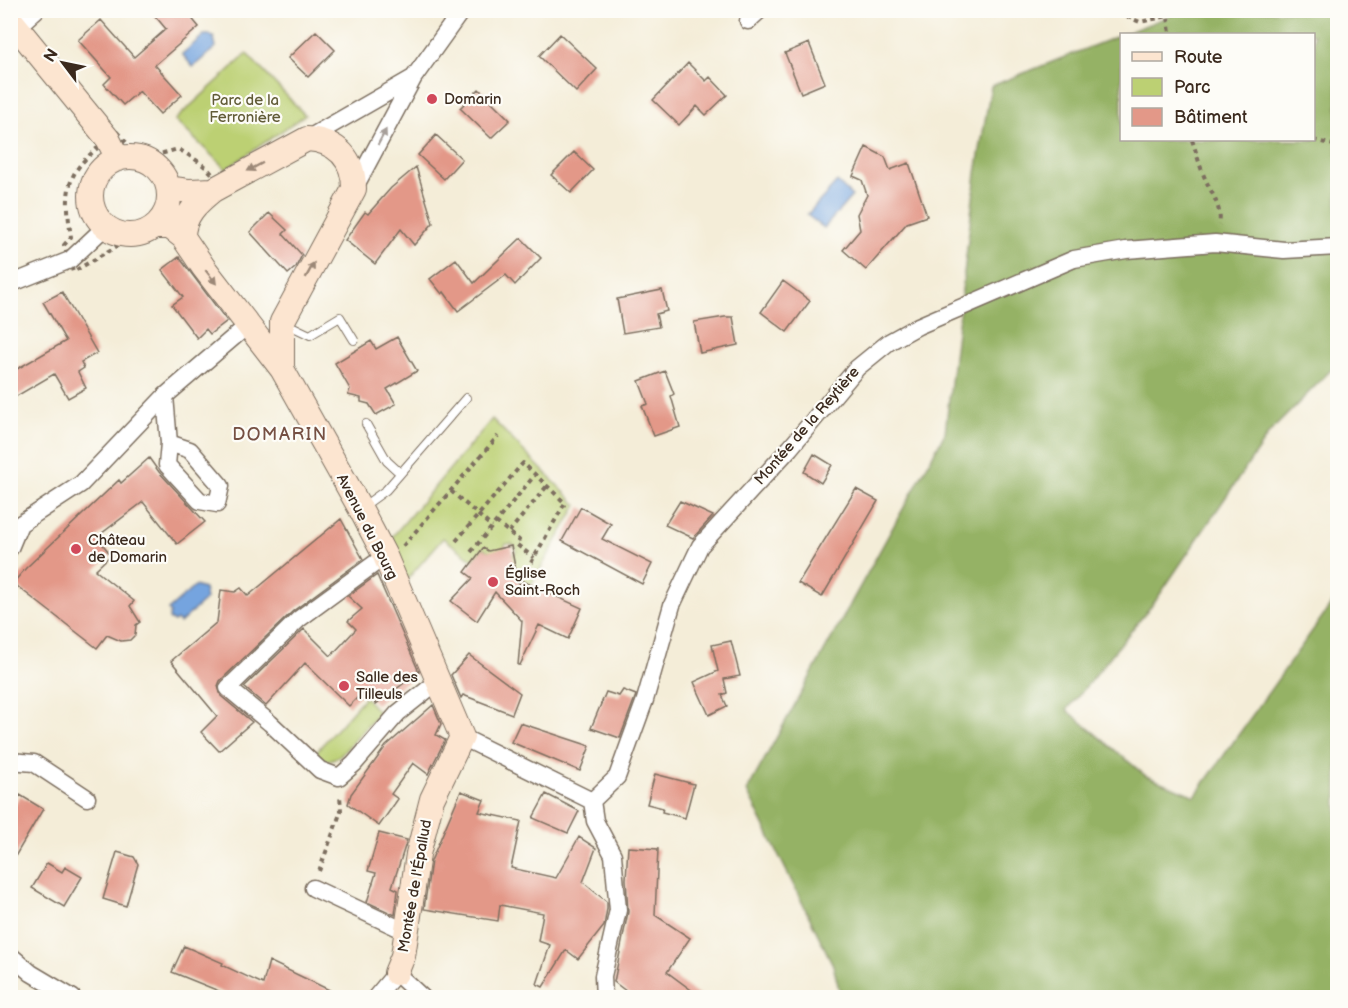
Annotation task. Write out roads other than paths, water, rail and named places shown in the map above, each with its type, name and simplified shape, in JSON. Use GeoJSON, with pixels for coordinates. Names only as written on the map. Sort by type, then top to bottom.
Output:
{"type":"FeatureCollection","features":[{"type":"Feature","properties":{"kind":"street"},"geometry":{"type":"LineString","coordinates":[[36,10],[14,23],[113,149],[150,162],[162,173],[169,188],[168,209],[155,227]]}},
{"type":"Feature","properties":{"kind":"street"},"geometry":{"type":"LineString","coordinates":[[282,369],[282,322],[414,78],[462,10]]}},
{"type":"Feature","properties":{"kind":"street"},"geometry":{"type":"LineString","coordinates":[[183,237],[183,228],[188,214],[217,188],[414,78]]}},
{"type":"Feature","properties":{"kind":"street"},"geometry":{"type":"LineString","coordinates":[[307,139],[321,140],[344,154],[354,172],[354,189]]}},
{"type":"Feature","properties":{"kind":"street"},"geometry":{"type":"LineString","coordinates":[[113,149],[94,180],[90,197],[94,213],[105,227],[121,235],[139,235],[155,227],[170,227],[183,237]]}},
{"type":"Feature","properties":{"kind":"street"},"geometry":{"type":"LineString","coordinates":[[169,188],[189,191],[217,188]]}},
{"type":"Feature","properties":{"kind":"street"},"geometry":{"type":"LineString","coordinates":[[10,284],[70,260],[105,227]]}},
{"type":"Feature","properties":{"kind":"street","name":"Avenue du Bourg"},"geometry":{"type":"LineString","coordinates":[[183,237],[204,268],[282,369],[360,508],[392,553],[437,682],[462,737]]}},
{"type":"Feature","properties":{"kind":"street","name":"Montée de la Reytière"},"geometry":{"type":"LineString","coordinates":[[592,801],[617,777],[645,700],[672,605],[700,546],[790,448],[857,368],[889,342],[918,326],[1074,260],[1126,250],[1215,243],[1284,250],[1338,247]]}},
{"type":"Feature","properties":{"kind":"street"},"geometry":{"type":"LineString","coordinates":[[10,548],[20,524],[81,484],[243,318],[282,322]]}},
{"type":"Feature","properties":{"kind":"street"},"geometry":{"type":"LineString","coordinates":[[165,396],[169,442]]}},
{"type":"Feature","properties":{"kind":"street"},"geometry":{"type":"LineString","coordinates":[[392,553],[299,619],[228,688],[270,723],[320,770],[339,777],[354,764],[399,713],[437,682]]}},
{"type":"Feature","properties":{"kind":"street"},"geometry":{"type":"LineString","coordinates":[[462,737],[592,801],[595,821],[613,855],[618,910],[603,976],[604,998]]}},
{"type":"Feature","properties":{"kind":"street","name":"Montée de l'Épallud"},"geometry":{"type":"LineString","coordinates":[[375,998],[396,973],[403,956],[418,855],[432,799],[462,737]]}},
{"type":"Feature","properties":{"kind":"street"},"geometry":{"type":"LineString","coordinates":[[10,761],[34,763],[87,798]]}},
{"type":"Feature","properties":{"kind":"street"},"geometry":{"type":"LineString","coordinates":[[313,888],[407,932]]}},
{"type":"Feature","properties":{"kind":"street"},"geometry":{"type":"LineString","coordinates":[[10,955],[31,973],[73,998]]}},
{"type":"Feature","properties":{"kind":"street"},"geometry":{"type":"LineString","coordinates":[[396,973],[423,998]]}},
{"type":"Feature","properties":{"kind":"lane"},"geometry":{"type":"LineString","coordinates":[[282,322],[310,335],[340,317],[354,340]]}},
{"type":"Feature","properties":{"kind":"lane"},"geometry":{"type":"LineString","coordinates":[[360,508],[386,490],[466,398]]}},
{"type":"Feature","properties":{"kind":"lane"},"geometry":{"type":"LineString","coordinates":[[366,424],[387,461],[400,472]]}},
{"type":"Feature","properties":{"kind":"water"},"geometry":{"type":"Polygon","coordinates":[[[204,35],[211,35],[214,38],[216,47],[193,67],[182,54],[204,35]]]}},
{"type":"Feature","properties":{"kind":"water"},"geometry":{"type":"Polygon","coordinates":[[[837,182],[852,196],[824,228],[807,215],[837,182]]]}},
{"type":"Feature","properties":{"kind":"water"},"geometry":{"type":"Polygon","coordinates":[[[195,586],[204,589],[206,599],[180,623],[169,619],[168,610],[195,586]]]}},
{"type":"Feature","properties":{"kind":"place","name":"Domarin"},"geometry":{"type":"Point","coordinates":[432,99]}},
{"type":"Feature","properties":{"kind":"place","name":"Château de Domarin"},"geometry":{"type":"Point","coordinates":[76,549]}},
{"type":"Feature","properties":{"kind":"place","name":"Église Saint-Roch"},"geometry":{"type":"Point","coordinates":[493,582]}},
{"type":"Feature","properties":{"kind":"place","name":"Salle des Tilleuls"},"geometry":{"type":"Point","coordinates":[344,686]}},
{"type":"Feature","properties":{"kind":"district","name":"DOMARIN"},"geometry":{"type":"Point","coordinates":[280,434]}},
{"type":"Feature","properties":{"kind":"park label","name":"Parc de la Ferronière"},"geometry":{"type":"Point","coordinates":[245,108]}}]}
